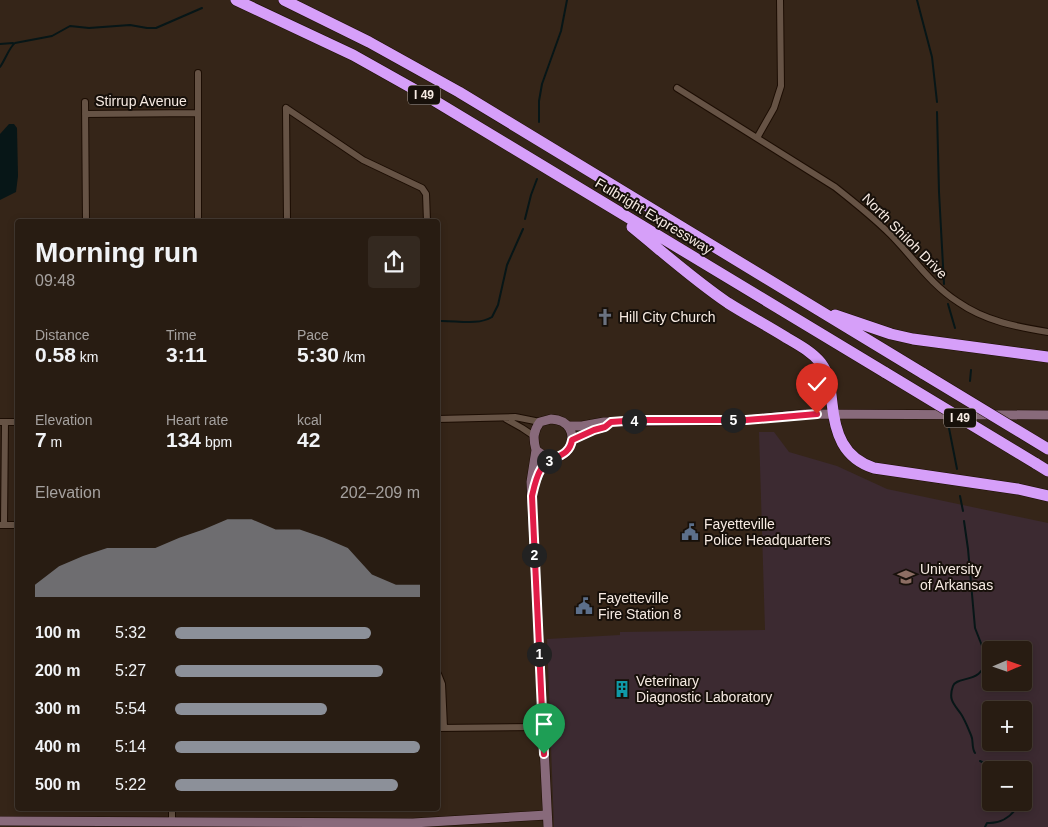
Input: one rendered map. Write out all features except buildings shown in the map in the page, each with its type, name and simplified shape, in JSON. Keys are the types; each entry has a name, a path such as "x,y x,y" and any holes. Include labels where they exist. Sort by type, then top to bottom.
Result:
{"highway":[{"name":"Fulbright Expressway","path":"236,0 306,31 389,74 1048,472"},
{"name":"Fulbright Expressway","path":"284,0 418,68 1048,449"},
{"path":"604,203 694,278 820,362 828,375 837,430 844,447 852,457 865,465 890,471 1048,496"},
{"path":"812,307 872,328 913,339 1048,357"}],"street":[{"path":"757,138 774,108 781,86 780,0"},
{"path":"198,73 198,219"},
{"name":"North Shiloh Drive","path":"677,88 835,187 851,199 892,236 927,277 958,303 997,321 1048,332"},
{"path":"85,102 86,219"},
{"path":"286,219 286,108 362,160 422,188 426,194 427,219"},
{"name":"Stirrup Avenue","path":"85,114 198,113"},
{"path":"440,419 515,417 540,422 557,419 568,426 582,426 604,422 638,420 754,419 805,414 1048,415"},
{"path":"505,418 534,436"},
{"path":"15,422 2,422 2,525 15,525"},
{"path":"540,422 534,436 536,450 531,482 548,827"},
{"path":"572,440 605,427 611,422"},
{"path":"532,496 541,468 553,458 569,450 572,440 568,426"},
{"path":"536,450 546,457 553,458"},
{"path":"440,679 442,684 441,728 543,727"},
{"path":"172,811 172,822"},
{"path":"0,821 438,823 547,815"}],"shaded area":[{"path":"9,124 14,124 17,128 18,176 16,192 0,200 0,134"},
{"name":"University of Arkansas","path":"759,432 774,432 789,452 837,466 887,489 1048,523 1048,827 554,827 547,639 620,635 620,632 765,630"},
{"path":"30,821 229,823 229,827 30,827"}],"waterway":[{"path":"539,122 539,101 542,84 561,31 567,0"},
{"path":"917,0 932,57 937,102"},
{"path":"0,67 15,43 52,36 70,26 89,28 130,25 156,28 202,8"},
{"path":"0,44 13,43"},
{"path":"937,112 944,284"},
{"path":"525,219 537,179"},
{"path":"440,321 473,322 492,317 498,305 507,265 523,229"},
{"path":"948,304 955,328"},
{"path":"970,381 971,370"},
{"path":"948,423 957,469"},
{"path":"960,496 963,511"},
{"path":"964,521 975,628 986,656 981,671 971,678 956,683 953,686 951,695 971,735 975,753"},
{"path":"985,827 987,823 999,822 1010,816 1014,811"}],"place":[{"name":"Hill City Church","path":"605,317"},
{"name":"Fayetteville Police Headquarters","path":"690,532"},
{"name":"University of Arkansas","path":"906,577"},
{"name":"Fayetteville Fire Station 8","path":"584,606"},
{"name":"Veterinary Diagnostic Laboratory","path":"622,689"}],"route":[{"path":"544,754 532,496 541,468 553,458 559,457 569,450 572,440 605,427 611,422 638,420 746,420 817,414"}]}
